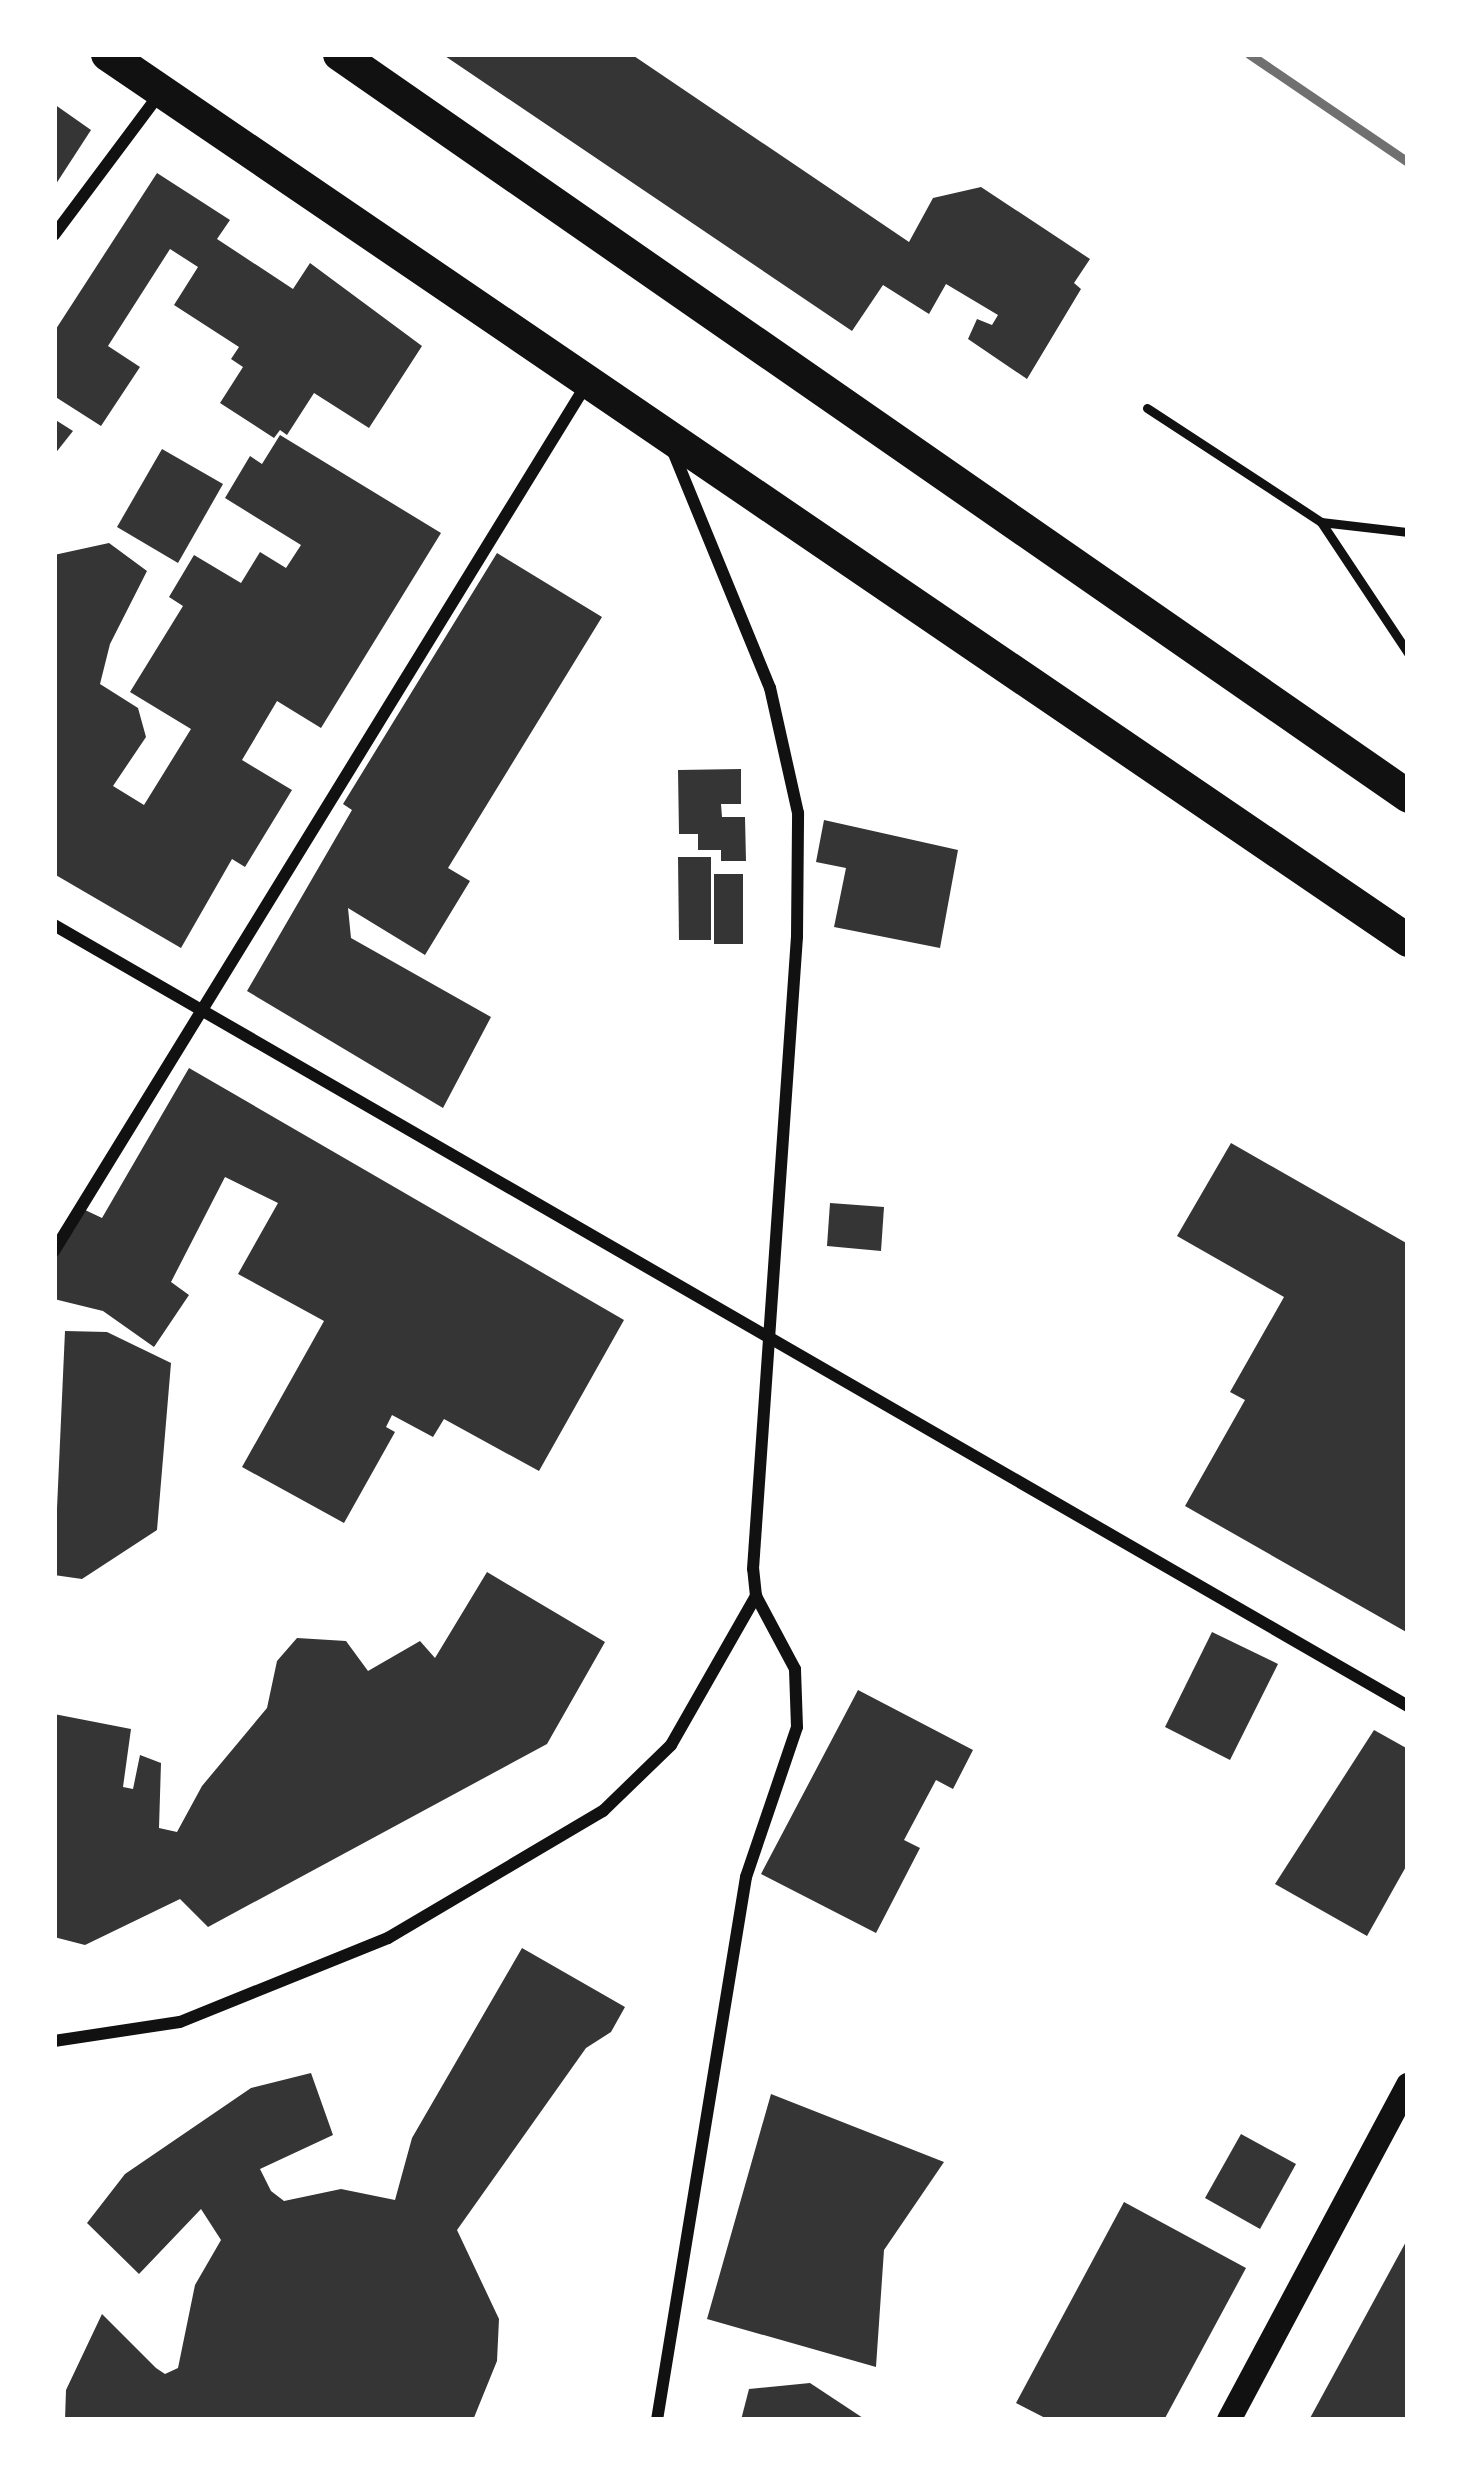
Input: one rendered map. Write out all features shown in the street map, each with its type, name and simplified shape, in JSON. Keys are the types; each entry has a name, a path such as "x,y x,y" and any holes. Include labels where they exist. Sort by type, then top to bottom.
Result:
{"highway":[{"path":"107,54 1408,940"},
{"path":"339,54 1408,796"}],"main road":[{"path":"1229,2420 1408,2085"}],"street":[{"path":"54,236 161,92"},
{"path":"54,1251 586,384"},
{"path":"657,2420 746,1877 797,1727 795,1669 756,1596 755,1492 772,1339 800,878 793,766 770,688 668,440"},
{"path":"54,925 1408,1706"},
{"path":"54,2041 180,2022 388,1938 603,1811 671,1745 756,1596"}],"lane":[{"path":"1147,408 1321,523 1408,653"},
{"path":"1321,523 1408,532"}],"building":[{"path":"442,54 631,54 909,242 933,198 981,187 1090,259 1074,283 1081,289 1027,379 968,339 977,319 992,325 998,315 946,284 929,314 883,285 852,331"},
{"path":"54,104 91,130 54,187"},
{"path":"157,173 230,220 217,239 293,289 310,263 422,346 369,428 314,393 287,435 280,430 274,438 220,403 243,367 231,359 239,347 174,305 198,267 170,249 108,346 140,367 101,426 54,396 54,332"},
{"path":"54,419 73,431 54,455"},
{"path":"280,435 441,533 321,728 277,701 242,760 292,790 245,867 232,859 181,948 54,874 54,555 109,543 147,571 110,644 100,684 138,708 146,737 113,786 144,805 191,729 130,692 183,606 169,597 194,555 241,583 260,552 286,568 301,545 225,498 250,456 262,464"},
{"path":"162,449 223,484 178,563 117,527"},
{"path":"497,553 602,617 448,868 470,881 425,955 348,908 351,938 491,1017 443,1108 247,991 352,810 343,804"},
{"path":"741,769 741,804 721,804 722,817 745,817 746,861 721,861 721,850 698,850 698,834 679,834 678,770"},
{"path":"824,820 958,850 940,948 834,927 846,868 816,862"},
{"path":"678,857 711,857 711,940 679,940"},
{"path":"714,874 743,874 743,944 714,944"},
{"path":"189,1068 624,1320 539,1471 444,1419 433,1437 392,1415 386,1427 395,1432 344,1523 242,1467 324,1321 238,1274 278,1203 225,1177 171,1282 189,1295 154,1347 103,1311 54,1299 56,1250 83,1209 102,1218"},
{"path":"1231,1143 1408,1244 1408,1633 1185,1506 1245,1400 1230,1392 1284,1297 1177,1236"},
{"path":"830,1203 884,1207 881,1251 827,1246"},
{"path":"65,1331 107,1332 171,1363 157,1530 82,1579 54,1575"},
{"path":"487,1572 605,1642 547,1744 208,1927 180,1899 85,1945 54,1937 54,1714 131,1729 123,1787 133,1789 140,1755 161,1763 159,1828 177,1832 202,1786 267,1708 277,1661 297,1638 346,1641 368,1671 420,1641 435,1658"},
{"path":"1212,1632 1278,1664 1230,1760 1165,1727"},
{"path":"858,1690 973,1750 953,1789 936,1780 904,1840 920,1848 876,1933 761,1874"},
{"path":"1374,1730 1408,1749 1408,1863 1367,1936 1275,1884"},
{"path":"522,1948 625,2007 611,2032 586,2048 457,2230 499,2319 497,2361 473,2420 65,2420 66,2390 102,2314 156,2368 165,2374 178,2368 195,2285 221,2240 201,2209 139,2274 87,2223 125,2174 251,2088 311,2073 333,2135 260,2169 271,2191 284,2201 341,2189 395,2200 412,2138"},
{"path":"771,2094 944,2162 884,2250 876,2367 707,2319"},
{"path":"1241,2134 1296,2164 1260,2229 1205,2198"},
{"path":"1124,2202 1246,2268 1164,2420 1049,2420 1016,2403"},
{"path":"1408,2238 1408,2420 1309,2420"},
{"path":"810,2383 866,2420 741,2420 749,2389"}],"railway":[{"path":"1249,54 1408,162"}]}
